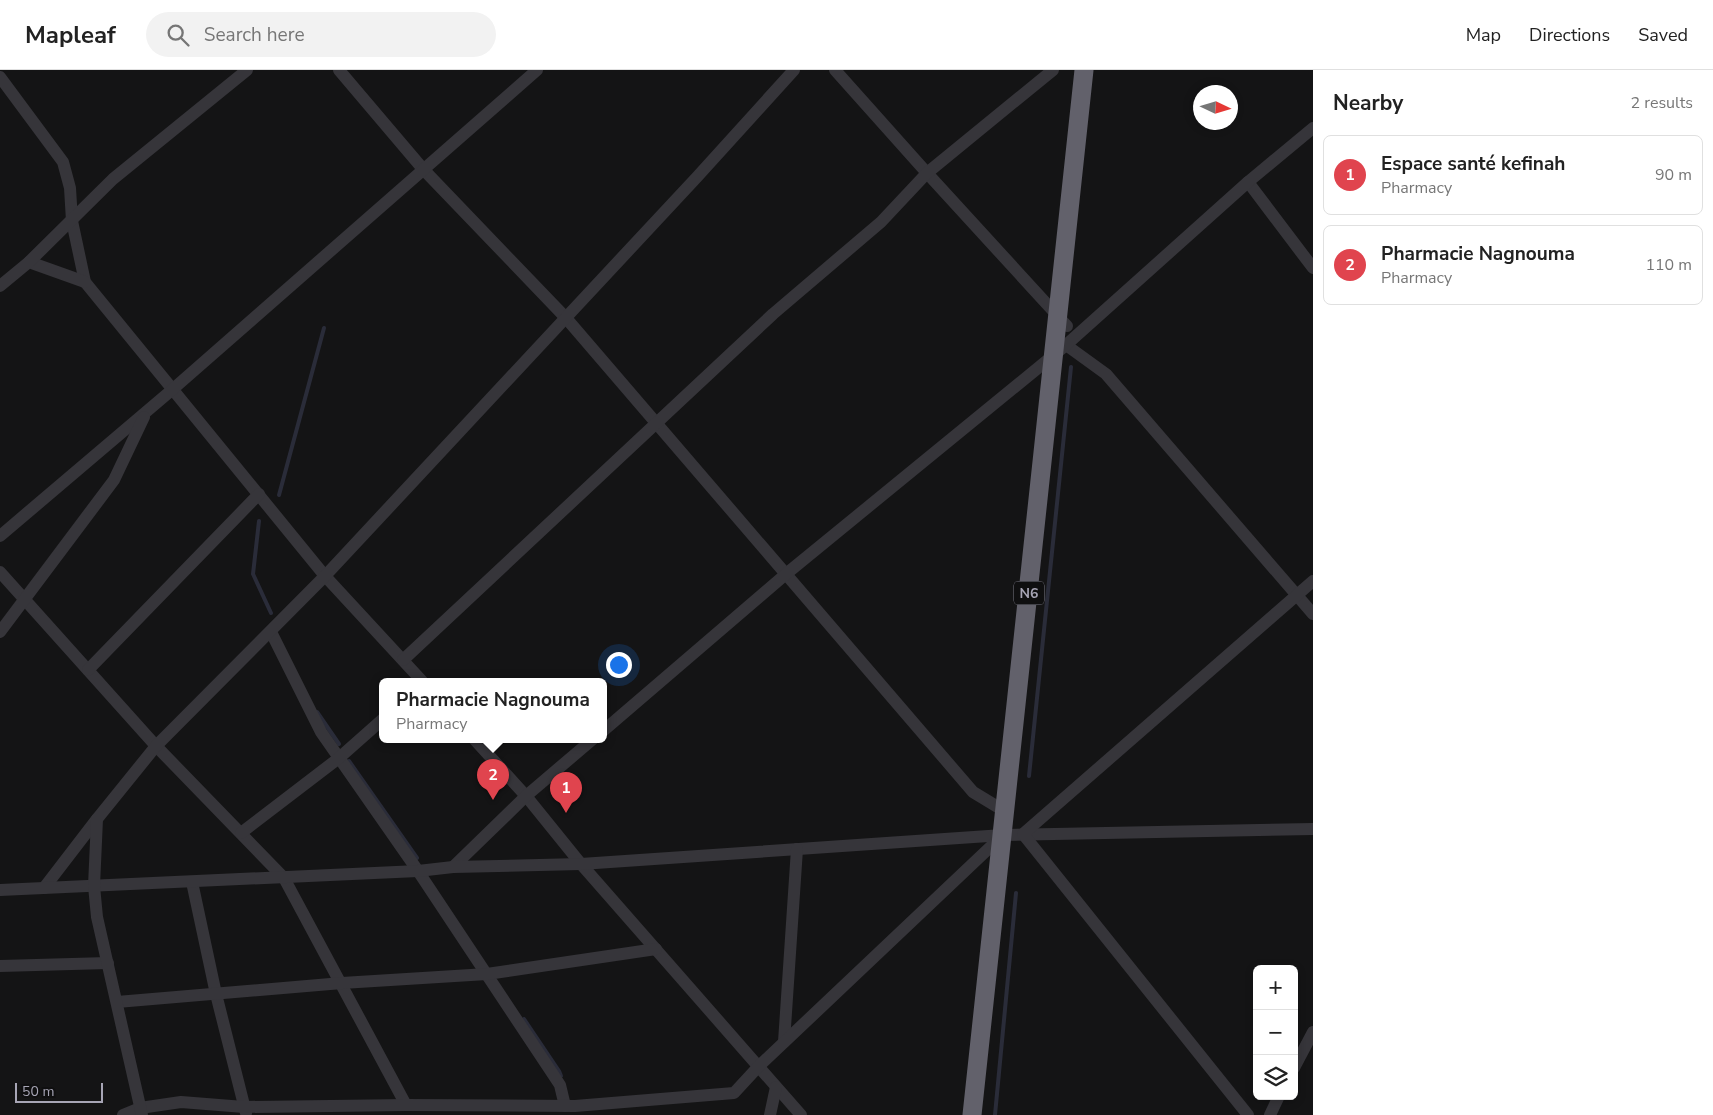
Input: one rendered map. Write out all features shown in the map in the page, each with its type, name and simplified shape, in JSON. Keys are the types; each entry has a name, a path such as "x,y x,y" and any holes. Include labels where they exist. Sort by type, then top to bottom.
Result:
{"highway":[{"name":"N6","path":"983,1115 1013,834 1063,320 1084,70"},
{"name":"N6","path":"1063,320 1094,70"},
{"name":"N6","path":"972,1115 1013,834 1006,812 1060,349"}],"street":[{"path":"0,286 29,262 113,179 247,70"},
{"path":"340,70 423,170 566,318 973,792 1006,812"},
{"path":"0,536 173,390 537,70"},
{"path":"44,888 97,818 156,746 325,576 794,70"},
{"path":"835,70 1063,320"},
{"path":"402,660 773,314 881,222 927,173 1053,70"},
{"path":"0,76 63,162 70,188 72,221 85,282 325,576 419,678"},
{"path":"607,728 786,574 1060,349 1248,182 1313,128"},
{"path":"1248,182 1313,268"},
{"path":"29,262 85,282"},
{"path":"1060,349 1106,374 1313,614"},
{"path":"0,632 114,480 147,411"},
{"path":"88,670 259,494"},
{"path":"0,572 156,746 284,878 342,983 415,1108"},
{"path":"123,1115 181,1102 245,1111 565,1106 734,1093 758,1066 1013,834 1313,581"},
{"path":"271,632 321,732 418,871 560,1085 565,1106"},
{"path":"240,833 339,758 379,722"},
{"path":"478,743 526,796 581,864 801,1115"},
{"path":"453,867 526,796 588,743"},
{"path":"97,818 94,886 98,917 141,1111"},
{"path":"0,890 284,878 418,871 453,867 581,864 1013,834 1313,829"},
{"path":"1013,834 1248,1115"},
{"path":"784,1042 797,849"},
{"path":"192,882 216,994 245,1111"},
{"path":"117,1002 342,983 487,974 656,949"},
{"path":"0,966 108,963"},
{"path":"1298,1060 1313,1032"},
{"path":"770,1115 776,1087"},
{"path":"1270,1115 1278,1100"}],"waterway":[{"path":"279,495 324,328"},
{"path":"1029,776 1071,367"},
{"path":"259,521 253,574 271,613"},
{"path":"317,712 339,744"},
{"path":"349,761 417,858"},
{"path":"995,1115 1016,893"},
{"path":"524,1019 561,1076"}],"place":[{"name":"Pharmacie Nagnouma","path":"493,800"},
{"name":"Espace santé kefinah","path":"566,813"}]}
